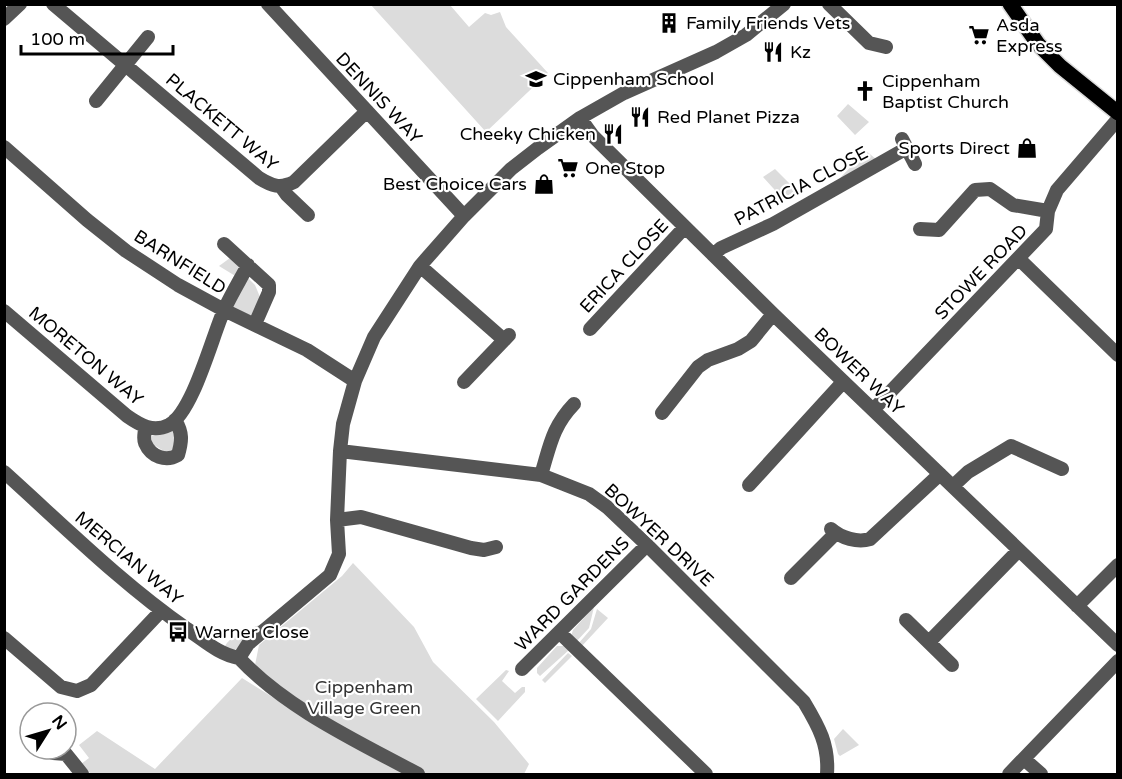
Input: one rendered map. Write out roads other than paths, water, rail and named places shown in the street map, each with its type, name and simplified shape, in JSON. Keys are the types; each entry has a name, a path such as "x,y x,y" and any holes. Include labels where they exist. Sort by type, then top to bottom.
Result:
{"main road":[{"path":"998,4 1023,24"},
{"path":"1010,4 1038,44 1060,66 1118,113"}],"street":[{"path":"6,16 20,4"},
{"name":"PLACKETT WAY","path":"53,4 259,178 271,185 282,188 304,175 367,111"},
{"name":"DENNIS WAY","path":"268,4 464,216"},
{"path":"829,4 869,43 886,47"},
{"path":"238,658 248,644 330,575 339,554 337,520 343,424 355,381 375,337 420,266 464,216 511,169 580,118 624,93 716,52 746,35 784,5"},
{"path":"96,101 148,38"},
{"name":"BOWER WAY","path":"580,118 593,136 773,314 1118,645"},
{"name":"STOWE ROAD","path":"873,410 1046,229 1048,211 1057,190 1118,118"},
{"name":"PATRICIA CLOSE","path":"713,255 721,248 773,224 904,143 915,164"},
{"name":"BARNFIELD","path":"4,147 126,251 178,285 307,350 355,381"},
{"path":"282,188 308,215"},
{"path":"920,229 939,230 975,190 990,189 1012,205 1048,211"},
{"name":"ERICA CLOSE","path":"590,329 685,227"},
{"path":"224,244 268,285 269,292 255,324"},
{"path":"1018,259 1118,355"},
{"path":"175,420 187,406 224,310 248,266"},
{"path":"420,266 506,337 464,382"},
{"name":"MORETON WAY","path":"4,311 127,416 145,428 168,426 175,420 181,430 182,441 178,455 166,460 152,453 144,441 145,428"},
{"path":"662,413 698,367 708,360 738,349 751,341 773,314"},
{"path":"749,485 843,382"},
{"path":"541,475 554,431 561,418 574,404"},
{"path":"953,486 968,472 1011,446 1062,469"},
{"name":"BOWYER DRIVE","path":"340,451 541,475 589,494 607,507 647,545 804,702 822,733 828,758 827,774"},
{"name":"MERCIAN WAY","path":"4,472 161,611 219,651 238,658 282,696 343,734 418,774"},
{"path":"791,578 833,531 861,542 870,539 940,474"},
{"path":"337,520 361,517 470,553 496,547"},
{"name":"WARD GARDENS","path":"522,669 647,545"},
{"path":"929,642 1019,550"},
{"path":"1077,606 1118,565"},
{"path":"4,638 60,687 77,691 91,685 161,611"},
{"path":"906,620 952,665"},
{"path":"560,633 706,774"},
{"path":"1009,774 1118,661"},
{"path":"1024,759 1041,774"},
{"path":"71,761 80,774"}],"place":[{"name":"Family Friends Vets","path":"669,23"},
{"name":"Asda Express","path":"979,35"},
{"name":"Kz","path":"773,52"},
{"name":"Cippenham School","path":"536,79"},
{"name":"Cippenham Baptist Church","path":"865,91"},
{"name":"Red Planet Pizza","path":"640,117"},
{"name":"Cheeky Chicken","path":"613,134"},
{"name":"Sports Direct","path":"1027,148"},
{"name":"One Stop","path":"568,168"},
{"name":"Best Choice Cars","path":"544,184"},
{"name":"Warner Close","path":"178,632"}],"park label":[{"name":"Cippenham Village Green","path":"364,697"}]}
